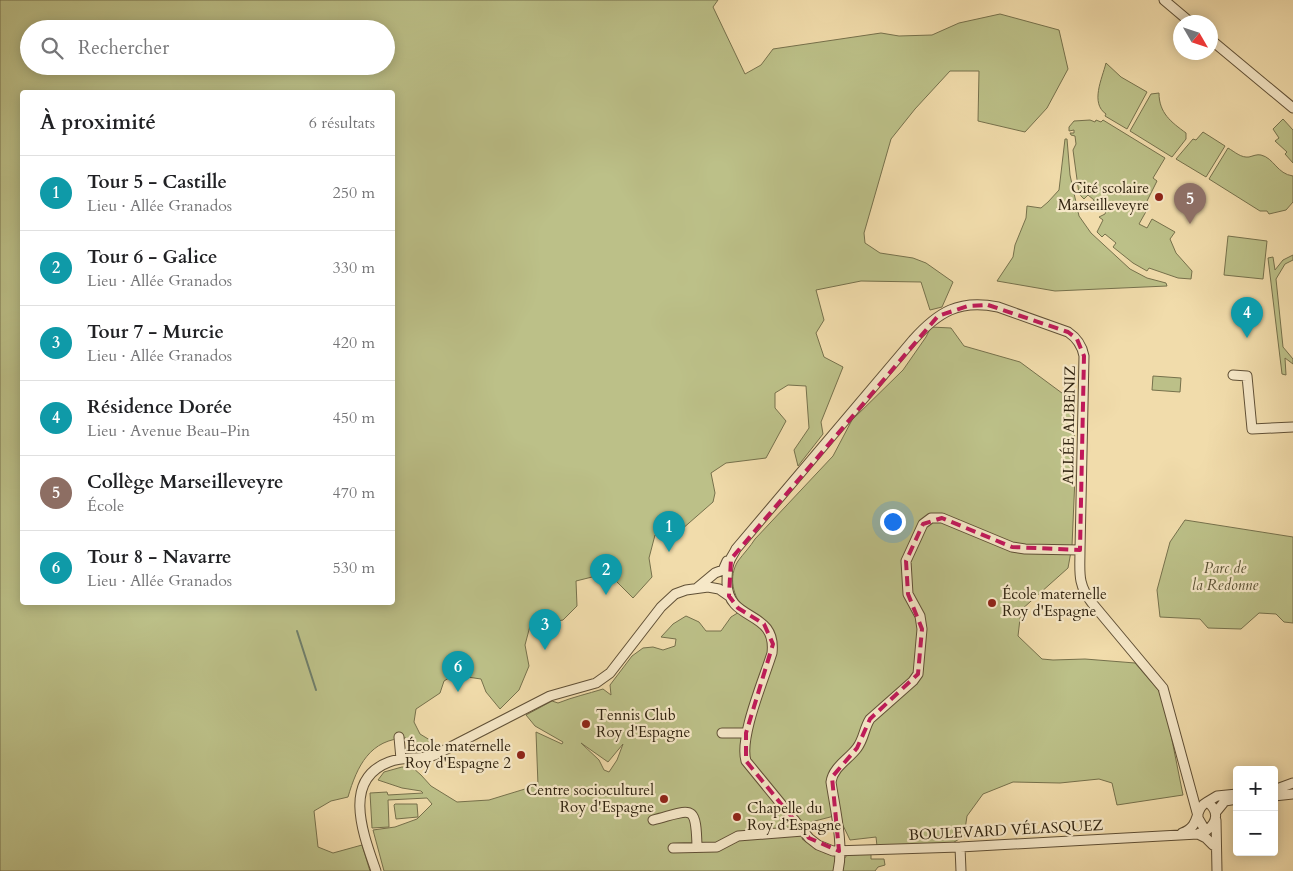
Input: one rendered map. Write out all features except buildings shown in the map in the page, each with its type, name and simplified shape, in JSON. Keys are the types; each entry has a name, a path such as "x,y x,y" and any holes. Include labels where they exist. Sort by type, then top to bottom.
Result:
{"street":[{"path":"1164,0 1182,15"},
{"path":"1218,46 1293,108"},
{"name":"ALLÉE ALBENIZ","path":"725,574 728,558 927,325 938,316 947,311 968,306 988,305 1068,332 1077,339 1083,350 1080,550 1082,590 1163,688 1198,817 1203,831 1213,845 1217,856"},
{"path":"1233,375 1247,376 1252,429 1293,427"},
{"path":"838,871 838,825 831,782 832,777 861,742 865,726 870,719 914,682 918,674 922,629 920,616 908,594 906,561 924,524 931,518 942,518 1012,547 1080,550"},
{"path":"697,588 715,573 725,574 729,596"},
{"path":"376,871 364,837 359,806 360,793 366,780 376,770 388,762 435,755 550,696 602,680 618,664 666,602 680,592 697,588 715,587 729,596 738,608 764,624 772,640 772,653 746,733 744,752 749,766 803,831 818,845 839,851"},
{"path":"722,733 746,733"},
{"path":"399,737 401,759"},
{"path":"1278,789 1293,783"},
{"path":"1191,788 1212,806 1216,816 1218,871"},
{"path":"1206,802 1217,796 1233,794"},
{"path":"1278,796 1293,794"},
{"path":"1203,831 1212,826 1225,801 1233,800"},
{"name":"BOULEVARD VÉLASQUEZ","path":"1175,835 1188,831 1198,817 1200,808 1206,802"},
{"path":"653,820 686,812 693,815 696,820 697,847"},
{"path":"673,848 717,847 738,836 803,831"},
{"name":"BOULEVARD VÉLASQUEZ","path":"839,851 960,847 1175,835 1203,831"},
{"path":"960,847 960,871"}],"highlighted area":[{"path":"988,305 1068,332 1077,339 1084,356 1080,550 1012,547 942,518 923,524 906,561 908,594 922,629 918,674 870,719 857,748 832,777 839,851 809,838 746,761 746,733 773,644 764,624 738,608 729,596 731,559 938,316 968,306"}],"green space":[{"path":"0,0 718,0 713,7 745,74 761,65 773,49 881,33 899,36 932,35 959,23 1000,14 1059,30 1068,69 1047,108 1025,132 978,121 979,71 950,71 915,109 891,139 864,233 865,243 880,253 913,258 926,263 953,282 942,307 930,310 921,282 861,281 816,290 824,320 816,333 824,357 843,367 821,422 823,434 798,466 794,450 809,428 806,386 788,385 775,393 775,408 786,421 766,458 726,463 711,473 715,493 713,502 681,530 655,535 649,558 652,577 633,598 608,573 576,581 577,606 563,620 530,626 525,645 529,666 519,690 500,709 486,692 481,679 454,675 444,681 440,693 416,709 414,722 420,734 438,745 427,754 415,754 406,738 383,743 367,756 361,765 348,797 331,801 314,811 318,847 333,853 362,845 370,871 0,871"},
{"path":"1106,63 1121,77 1147,92 1127,129 1105,116 1106,114 1099,104 1098,90"},
{"path":"1159,93 1164,112 1171,121 1186,133 1186,139 1172,157 1130,131 1151,94"},
{"path":"1283,119 1293,130 1293,163 1285,154 1287,152 1275,141 1279,138 1273,129"},
{"path":"1090,120 1101,122 1103,120 1165,158 1153,178 1157,181 1145,205 1148,208 1139,224 1147,228 1152,219 1175,232 1170,239 1176,253 1192,271 1191,279 1178,278 1149,268 1147,271 1133,263 1113,247 1116,243 1105,234 1102,237 1097,232 1103,220 1099,217 1105,214 1106,211 1092,204 1094,200 1088,195 1084,199 1079,194 1073,150 1076,144 1075,136 1070,133 1074,133 1074,130 1069,131 1069,127 1074,121"},
{"path":"1203,132 1225,146 1206,177 1176,159 1193,139 1196,140"},
{"path":"1065,139 1067,139 1070,175 1079,216 1091,233 1130,269 1147,278 1166,283 1167,286 1055,291 997,281 1013,257 1015,245 1026,218 1027,206 1041,208 1059,190"},
{"path":"1228,148 1243,157 1261,155 1269,159 1283,172 1293,176 1293,202 1286,210 1269,214 1267,211 1260,211 1209,179"},
{"path":"1228,236 1267,241 1263,279 1224,275"},
{"path":"1293,255 1293,260 1285,264 1276,279 1283,347 1293,359 1293,364 1285,358 1286,375 1282,374 1268,258 1273,257 1275,270 1283,260"},
{"path":"931,327 951,328 964,346 1020,362 1070,399 1074,414 1075,477 1072,546 1068,568 1021,610 1018,636 1042,659 1085,659 1135,663 1159,691 1168,720 1183,795 1117,805 1112,783 1099,779 1060,783 1013,782 983,794 967,816 964,836 951,844 877,846 876,837 850,840 838,815 811,822 802,839 825,853 837,856 834,871 384,871 373,830 395,827 417,819 432,804 427,798 388,800 389,827 372,828 370,793 387,792 388,795 423,793 378,780 384,772 402,767 413,768 431,786 457,802 489,800 538,785 536,732 562,744 563,742 535,726 526,715 552,701 558,703 603,689 611,695 610,685 632,656 643,648 653,647 663,650 675,646 676,639 661,637 673,624 686,616 699,622 706,631 721,631 731,617 744,609 737,598 733,586 733,573 738,561 755,539 833,456 852,420 903,370","holes":["581,743 608,762 623,744 617,760 609,772 604,770 599,760"]},
{"path":"1153,376 1181,378 1180,392 1152,390"},
{"name":"Parc de la Redonne","path":"1185,520 1293,537 1293,623 1284,622 1276,614 1259,613 1241,629 1208,628 1200,619 1160,617 1157,590 1170,542"},
{"path":"395,804 417,804 418,817 396,819"},
{"path":"871,854 871,859 884,859 885,865 878,867 875,871 839,871 847,855"}],"waterway":[{"path":"297,631 316,690"}],"place":[{"name":"Cité scolaire Marseilleveyre","path":"1159,197"},
{"name":"Collège Marseilleveyre","path":"1190,224"},
{"name":"Résidence Dorée","path":"1247,338"},
{"name":"Tour 5 - Castille","path":"669,552"},
{"name":"Tour 6 - Galice","path":"606,595"},
{"name":"École maternelle Roy d'Espagne","path":"992,603"},
{"name":"Tour 7 - Murcie","path":"545,650"},
{"name":"Tour 8 - Navarre","path":"458,692"},
{"name":"Tennis Club Roy d'Espagne","path":"586,724"},
{"name":"École maternelle Roy d'Espagne 2","path":"521,755"},
{"name":"Centre socioculturel Roy d'Espagne","path":"664,799"},
{"name":"Chapelle du Roy d’Espagne","path":"737,817"}]}
